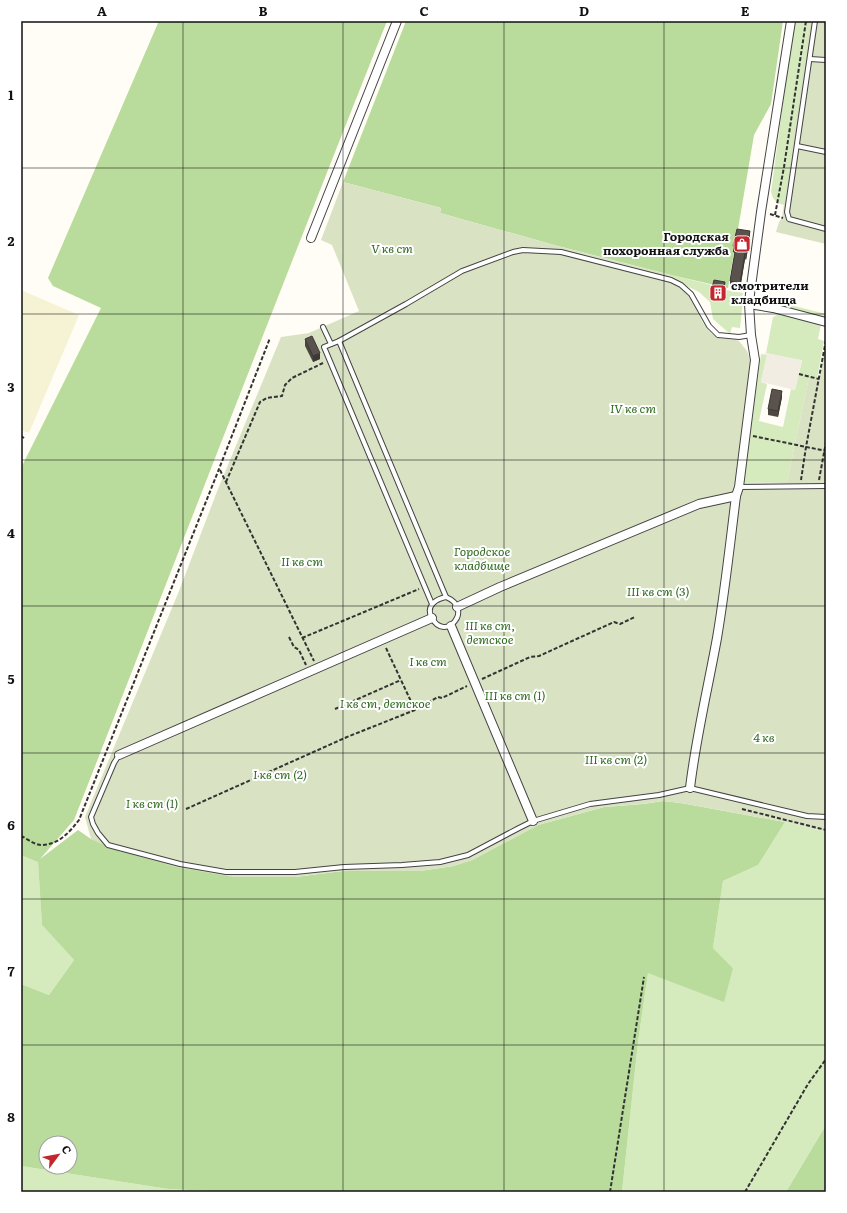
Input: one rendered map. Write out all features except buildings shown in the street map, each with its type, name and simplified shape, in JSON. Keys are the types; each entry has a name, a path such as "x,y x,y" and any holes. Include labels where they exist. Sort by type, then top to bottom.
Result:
{"street":[{"path":"311,238 397,21"},
{"path":"690,788 722,600 755,360 751,335 749,304 761,212 791,21"},
{"path":"749,304 773,308 826,322"},
{"path":"457,606 699,504 736,496"},
{"path":"119,755 432,618"},
{"path":"450,626 534,821"}],"lane":[{"path":"815,21 787,212 789,219 826,229"},
{"path":"810,59 826,60"},
{"path":"797,146 826,152"},
{"path":"432,604 324,347 339,341 462,271 522,250 561,252 671,280 681,285 691,294 709,326 718,335 739,337 751,335"},
{"path":"323,327 331,344"},
{"path":"339,341 446,597"},
{"path":"738,487 801,485 826,486"},
{"path":"446,597 452,600 457,606 457,619 450,626 445,627 437,624 432,618 430,610 432,604 438,599 446,597"},
{"path":"119,755 114,763 91,817 98,833 108,845 180,864 226,872 295,872 344,867 402,866 440,862 468,855 534,821 590,804 659,795 690,788 807,816 826,817"}],"path":[{"path":"775,215 784,167 806,21"},
{"path":"761,212 789,219"},
{"path":"21,836 40,845 58,842 71,831 79,820 220,469 270,338"},
{"path":"801,485 806,447 826,340"},
{"path":"226,482 260,402 267,398 282,396 285,385 292,378 330,360"},
{"path":"799,374 819,379"},
{"path":"745,434 825,451"},
{"path":"818,485 826,442"},
{"path":"220,469 302,638 313,670"},
{"path":"302,638 425,587"},
{"path":"186,809 347,737 415,710 438,697 442,698 530,657 539,656 614,622 620,624 635,617"},
{"path":"289,637 294,647 299,650 313,670"},
{"path":"382,640 415,710"},
{"path":"335,709 400,680"},
{"path":"610,1192 644,977"},
{"path":"745,1192 808,1084 826,1059"}],"shaded area":[{"path":"21,290 79,315 29,433 21,430"},
{"path":"766,353 802,360 795,390 761,382 767,355 761,354"}],"green space":[{"path":"155,21 387,21 74,820 40,859 78,830 91,839 295,877 343,871 420,871 453,866 472,860 538,825 604,807 663,801 785,822 758,865 723,881 713,948 733,968 724,1002 648,973 638,1042 622,1192 232,1192 168,1189 78,1175 78,1135 38,1135 38,1169 21,1166 21,984 49,995 74,960 42,925 38,862 21,855 21,468 101,308 53,286 48,278 158,23"},
{"path":"406,21 783,21 771,104 754,135 728,288 554,245 440,213 441,208 343,182"},
{"path":"794,21 815,21 782,218 784,205 775,201 771,192"},
{"path":"810,21 826,21 826,244 776,232 782,218"},
{"name":"Городское кладбище","path":"343,182 441,208 440,213 554,245 671,275 670,281 688,294 703,323 712,333 719,338 739,341 747,351 750,359 759,361 743,483 787,482 809,377 819,379 826,340 826,832 785,822 663,801 604,807 538,825 472,860 453,866 420,871 343,871 295,877 233,877 176,867 108,847 91,839 85,817 179,591 218,489 281,337 309,333 359,311 332,245 321,240"},
{"path":"671,275 712,285 711,298 724,301 726,290 743,293 741,301 743,301 740,328 732,327 730,334 713,319 710,302 699,292 671,278"},
{"path":"755,296 826,314 826,318 758,301 755,299"},
{"path":"779,314 821,324 818,339 824,341 817,379 809,377 787,482 743,483 761,354 767,355 761,382 767,384 759,421 783,427 791,389 795,390 802,361 766,353 773,317"},
{"path":"785,822 826,832 826,1125 786,1192 622,1192 638,1042 648,973 733,968 713,948 723,881 758,865"},
{"path":"21,855 38,861 42,925 74,960 49,995 21,984"},
{"path":"826,1125 826,1192 786,1192"},
{"path":"21,1166 38,1169 38,1175 78,1175 168,1189 232,1192 21,1192"}],"place":[{"name":"Городская похоронная служба","path":"742,244"},
{"name":"смотрители кладбища","path":"718,293"}],"park label":[{"name":"V кв ст","path":"392,249"},
{"name":"IV кв ст","path":"633,409"},
{"name":"II кв ст","path":"302,562"},
{"name":"III кв ст (3)","path":"658,592"},
{"name":"III кв ст, детское","path":"490,633"},
{"name":"I кв ст","path":"428,662"},
{"name":"III кв ст (1)","path":"515,696"},
{"name":"I кв ст, детское","path":"385,704"},
{"name":"4 кв","path":"764,738"},
{"name":"III кв ст (2)","path":"616,760"},
{"name":"I кв ст (2)","path":"280,775"},
{"name":"I кв ст (1)","path":"152,804"}]}
